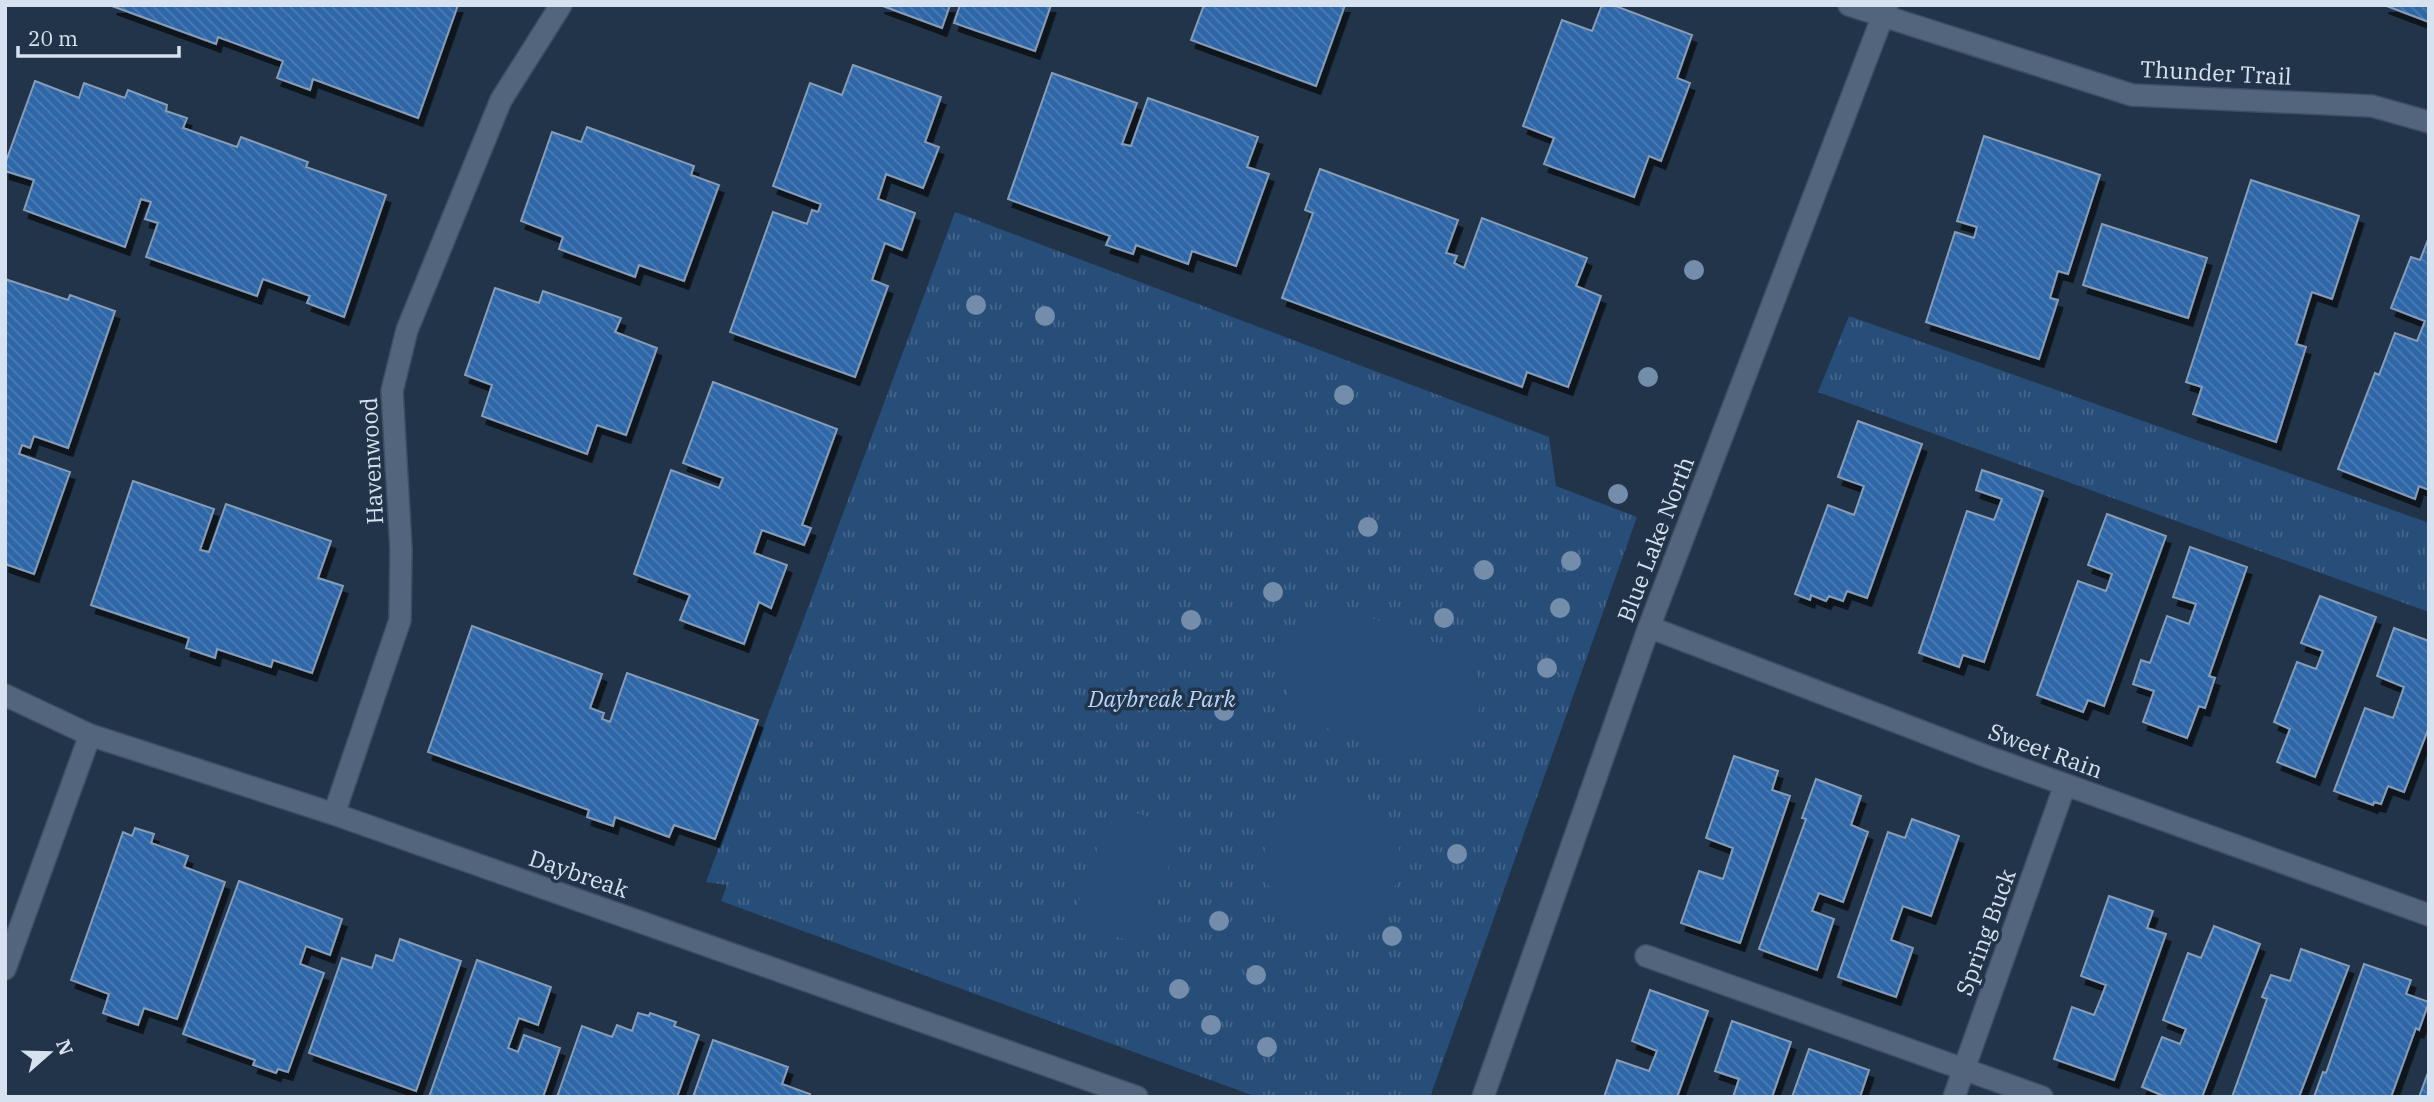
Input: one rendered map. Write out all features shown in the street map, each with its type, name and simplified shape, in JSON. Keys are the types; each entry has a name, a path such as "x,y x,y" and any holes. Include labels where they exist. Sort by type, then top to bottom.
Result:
{"street":[{"name":"Havenwood","path":"334,814 400,620 401,549 391,391 407,330 501,100 561,5"},
{"path":"1849,5 1886,11"},
{"name":"Thunder Trail","path":"1886,11 2132,95 2372,106 2429,122"},
{"name":"Blue Lake North","path":"1483,1097 1649,627 1886,11"},
{"name":"Sweet Rain","path":"1649,627 2065,785 2429,915"},
{"name":"Daybreak","path":"5,695 90,735 334,814 1137,1097"},
{"path":"5,969 90,735"},
{"name":"Spring Buck","path":"1954,1097 2065,785"},
{"path":"1646,956 2042,1097"}],"green space":[{"name":"Daybreak Park","path":"955,212 1549,437 1556,486 1637,517 1430,1097 1257,1097 721,901 727,885 706,882"},
{"path":"1849,316 2429,523 2429,612 1818,392"},
{"path":"1340,606 1467,655 1476,673 1480,690 1475,723 1466,737 1453,748 1437,755 1417,758 1347,736 1304,713 1289,697 1282,676 1287,641 1305,621"},
{"path":"1332,792 1358,797 1380,812 1395,834 1400,860 1395,886 1380,908 1358,923 1332,928 1306,923 1284,908 1269,886 1264,860 1269,834 1284,812 1306,797"},
{"path":"1113,805 1182,829 1141,945 1072,921"}],"building":[{"path":"458,5 418,118 313,79 310,90 277,78 283,61 218,37 216,44 112,6"},
{"path":"880,5 950,5 942,28"},
{"path":"960,5 1051,5 1035,51 954,23"},
{"path":"1204,5 1345,5 1316,86 1191,40"},
{"path":"1602,5 1613,5 1692,35 1677,78 1690,83 1661,161 1649,156 1634,197 1544,164 1554,138 1523,126 1562,20 1592,31"},
{"path":"2384,5 2429,5 2429,22"},
{"path":"853,65 941,97 925,142 939,147 923,188 886,174 878,199 915,213 902,250 885,243 872,280 888,286 855,377 730,332 773,212 807,224 812,210 818,212 821,204 773,186 810,83 842,95"},
{"path":"1052,73 1137,103 1122,144 1131,146 1148,98 1258,137 1247,167 1269,174 1236,266 1192,251 1188,264 1136,245 1133,254 1106,245 1110,236 1008,199"},
{"path":"35,81 79,98 84,83 125,98 128,90 167,105 166,111 187,118 183,128 237,147 241,137 308,162 306,167 386,195 344,317 307,303 310,296 263,279 257,296 146,257 158,223 145,219 151,202 141,199 125,247 24,210 34,180 5,171 5,164"},
{"path":"587,127 694,166 691,175 719,185 684,281 639,265 635,277 559,249 563,237 521,221 552,132 581,142"},
{"path":"1984,136 2100,175 2068,274 2058,271 2050,298 2058,300 2039,359 1926,322 1955,232 1974,238 1977,227 1957,221"},
{"path":"1320,169 1458,220 1446,253 1457,256 1454,263 1464,268 1482,218 1587,258 1576,286 1601,296 1568,387 1527,372 1522,387 1282,298 1313,213 1305,210"},
{"path":"2251,180 2359,216 2332,299 2312,292 2296,344 2306,347 2276,442 2193,414 2202,387 2186,382"},
{"path":"2102,224 2207,258 2188,318 2083,285"},
{"path":"2429,237 2429,490 2419,486 2415,499 2338,469 2375,373 2379,375 2395,333 2417,341 2425,321 2391,308 2411,257 2420,260"},
{"path":"5,279 68,300 70,295 115,311 68,448 34,436 30,448 22,445 19,454 70,472 34,574 5,564"},
{"path":"495,288 539,303 543,291 621,318 615,332 657,348 626,435 597,425 587,454 482,416 492,385 465,375"},
{"path":"713,382 837,429 802,525 811,528 804,545 762,530 754,553 787,565 771,608 759,602 744,644 680,620 690,595 634,574 671,470 719,488 723,478 683,463"},
{"path":"1858,421 1922,444 1867,598 1847,591 1843,601 1829,596 1826,601 1811,595 1810,600 1795,594 1828,505 1854,515 1864,486 1838,477"},
{"path":"1982,470 2043,491 1984,662 1963,655 1959,667 1919,653 1967,511 1994,520 2002,499 1976,490"},
{"path":"133,481 214,509 200,550 209,552 226,504 331,541 318,578 343,586 312,673 273,660 271,667 217,649 215,658 186,648 189,638 91,605"},
{"path":"2107,514 2166,536 2104,706 2088,700 2083,712 2037,695 2078,581 2106,591 2112,574 2088,565"},
{"path":"2190,547 2247,567 2209,676 2215,678 2205,708 2199,706 2187,738 2143,722 2154,691 2133,684 2141,660 2150,663 2167,616 2189,624 2196,604 2173,597"},
{"path":"2320,596 2376,617 2315,777 2277,762 2290,729 2274,722 2297,662 2316,669 2323,651 2301,643"},
{"path":"472,626 602,674 590,708 604,713 602,719 610,722 627,673 758,720 715,839 674,825 669,837 615,817 613,826 587,817 589,810 428,752"},
{"path":"2394,628 2429,641 2429,727 2404,792 2388,786 2381,804 2374,802 2373,805 2334,791 2365,708 2393,718 2404,687 2377,676"},
{"path":"1734,756 1778,771 1772,790 1790,796 1740,943 1681,923 1699,871 1723,879 1733,848 1706,838"},
{"path":"1816,779 1861,796 1851,825 1868,832 1843,902 1819,893 1812,911 1834,919 1817,970 1759,949 1806,819 1802,818"},
{"path":"1912,819 1959,836 1931,916 1903,906 1891,940 1913,948 1896,997 1838,977 1888,832 1905,838"},
{"path":"135,828 154,834 151,843 188,856 184,867 225,882 177,1019 144,1008 138,1025 103,1013 109,994 71,980 123,832 132,836"},
{"path":"239,881 342,919 330,955 306,946 300,964 324,973 288,1072 278,1069 276,1073 253,1065 255,1060 183,1034"},
{"path":"2109,896 2153,911 2147,928 2166,934 2114,1080 2054,1059 2072,1007 2094,1015 2106,985 2081,976"},
{"path":"2214,926 2260,944 2202,1097 2166,1097 2142,1087 2162,1037 2180,1044 2186,1029 2163,1020 2188,953 2201,958"},
{"path":"400,939 461,961 416,1091 309,1053 342,958 372,968 376,955 393,961"},
{"path":"2301,949 2349,966 2299,1097 2232,1097 2267,999 2262,997 2271,975 2290,981"},
{"path":"477,960 551,987 538,1025 519,1018 508,1048 518,1052 524,1035 560,1048 543,1097 429,1097"},
{"path":"2364,964 2411,980 2406,994 2429,1002 2419,1030 2416,1028 2391,1097 2314,1097 2323,1072 2326,1073"},
{"path":"1650,990 1708,1011 1677,1097 1604,1097 1617,1060 1649,1071 1657,1051 1632,1041"},
{"path":"638,1013 649,1016 650,1013 676,1022 674,1026 699,1035 677,1097 557,1097 582,1026 612,1037 617,1025 632,1031"},
{"path":"1732,1021 1791,1042 1772,1097 1733,1097 1739,1079 1715,1071"},
{"path":"713,1040 788,1067 782,1084 810,1094 809,1097 693,1097"},
{"path":"1809,1049 1869,1070 1860,1097 1792,1097"},
{"path":"2429,1070 2429,1097 2419,1097"}]}
